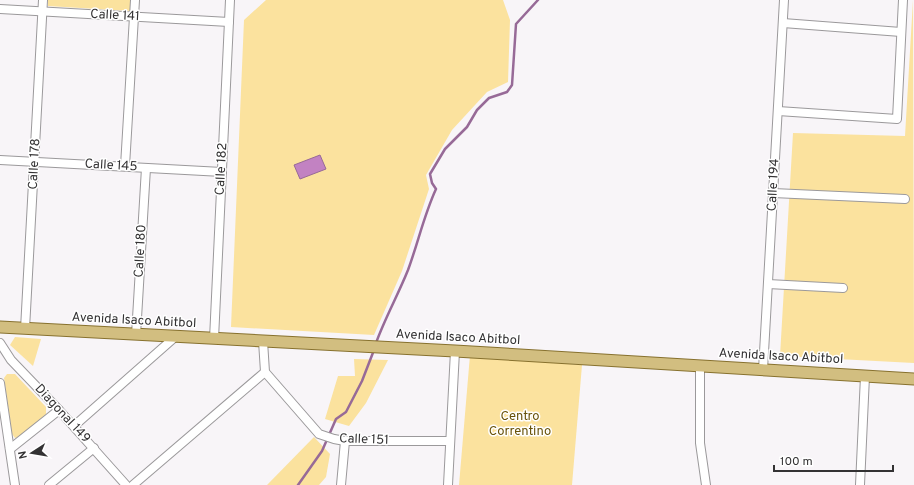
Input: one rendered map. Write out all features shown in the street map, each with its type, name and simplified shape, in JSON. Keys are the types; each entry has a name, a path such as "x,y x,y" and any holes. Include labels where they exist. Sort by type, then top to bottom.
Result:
{"main road":[{"name":"Avenida Isaco Abitbol","path":"0,328 455,351 914,379"}],"street":[{"name":"Calle 178","path":"25,329 43,0"},
{"path":"126,166 135,0"},
{"name":"Calle 182","path":"214,339 230,0"},
{"name":"Calle 194","path":"763,370 784,0"},
{"path":"778,111 897,119 903,0"},
{"name":"Calle 141","path":"0,9 229,22"},
{"path":"783,23 901,32"},
{"name":"Calle 145","path":"0,160 222,172"},
{"name":"Calle 180","path":"136,335 146,168"},
{"path":"773,193 905,199"},
{"path":"768,284 844,288"},
{"path":"74,426 176,337"},
{"path":"133,485 265,372 263,341"},
{"name":"Diagonal 149","path":"0,343 11,360 74,426 126,485"},
{"path":"448,485 455,351"},
{"path":"700,367 700,443 706,485"},
{"name":"Calle 151","path":"265,372 319,434 345,441 450,441"},
{"path":"860,485 865,376"},
{"path":"0,383 2,410 10,449 15,485"},
{"path":"10,449 59,410"},
{"path":"341,485 345,441"},
{"path":"49,485 94,448"}],"green space":[{"path":"48,0 131,0 130,11 48,6"},
{"path":"266,0 503,0 510,20 508,82 487,92 452,130 426,175 429,189 402,271 374,335 231,327 244,20"},
{"path":"913,0 914,363 780,356 793,133 905,136"},
{"path":"15,337 41,339 33,366 10,345"},
{"name":"Centro Correntino","path":"470,355 582,365 572,485 459,485"},
{"path":"354,359 388,360 366,403 349,426 325,419 338,376 355,376"},
{"path":"7,374 15,374 46,407 46,414 19,437 15,438 12,434 4,378"},
{"path":"314,437 330,454 326,477 319,485 267,485"}],"shaded area":[{"path":"320,155 326,169 300,179 294,165"}],"waterway":[{"path":"376,343 408,270 436,189 432,183 430,174 445,149 467,127 477,110 489,98 507,92 512,85 516,24 538,0"},
{"path":"298,485 322,451 336,419 346,412 362,381 374,350"}]}
